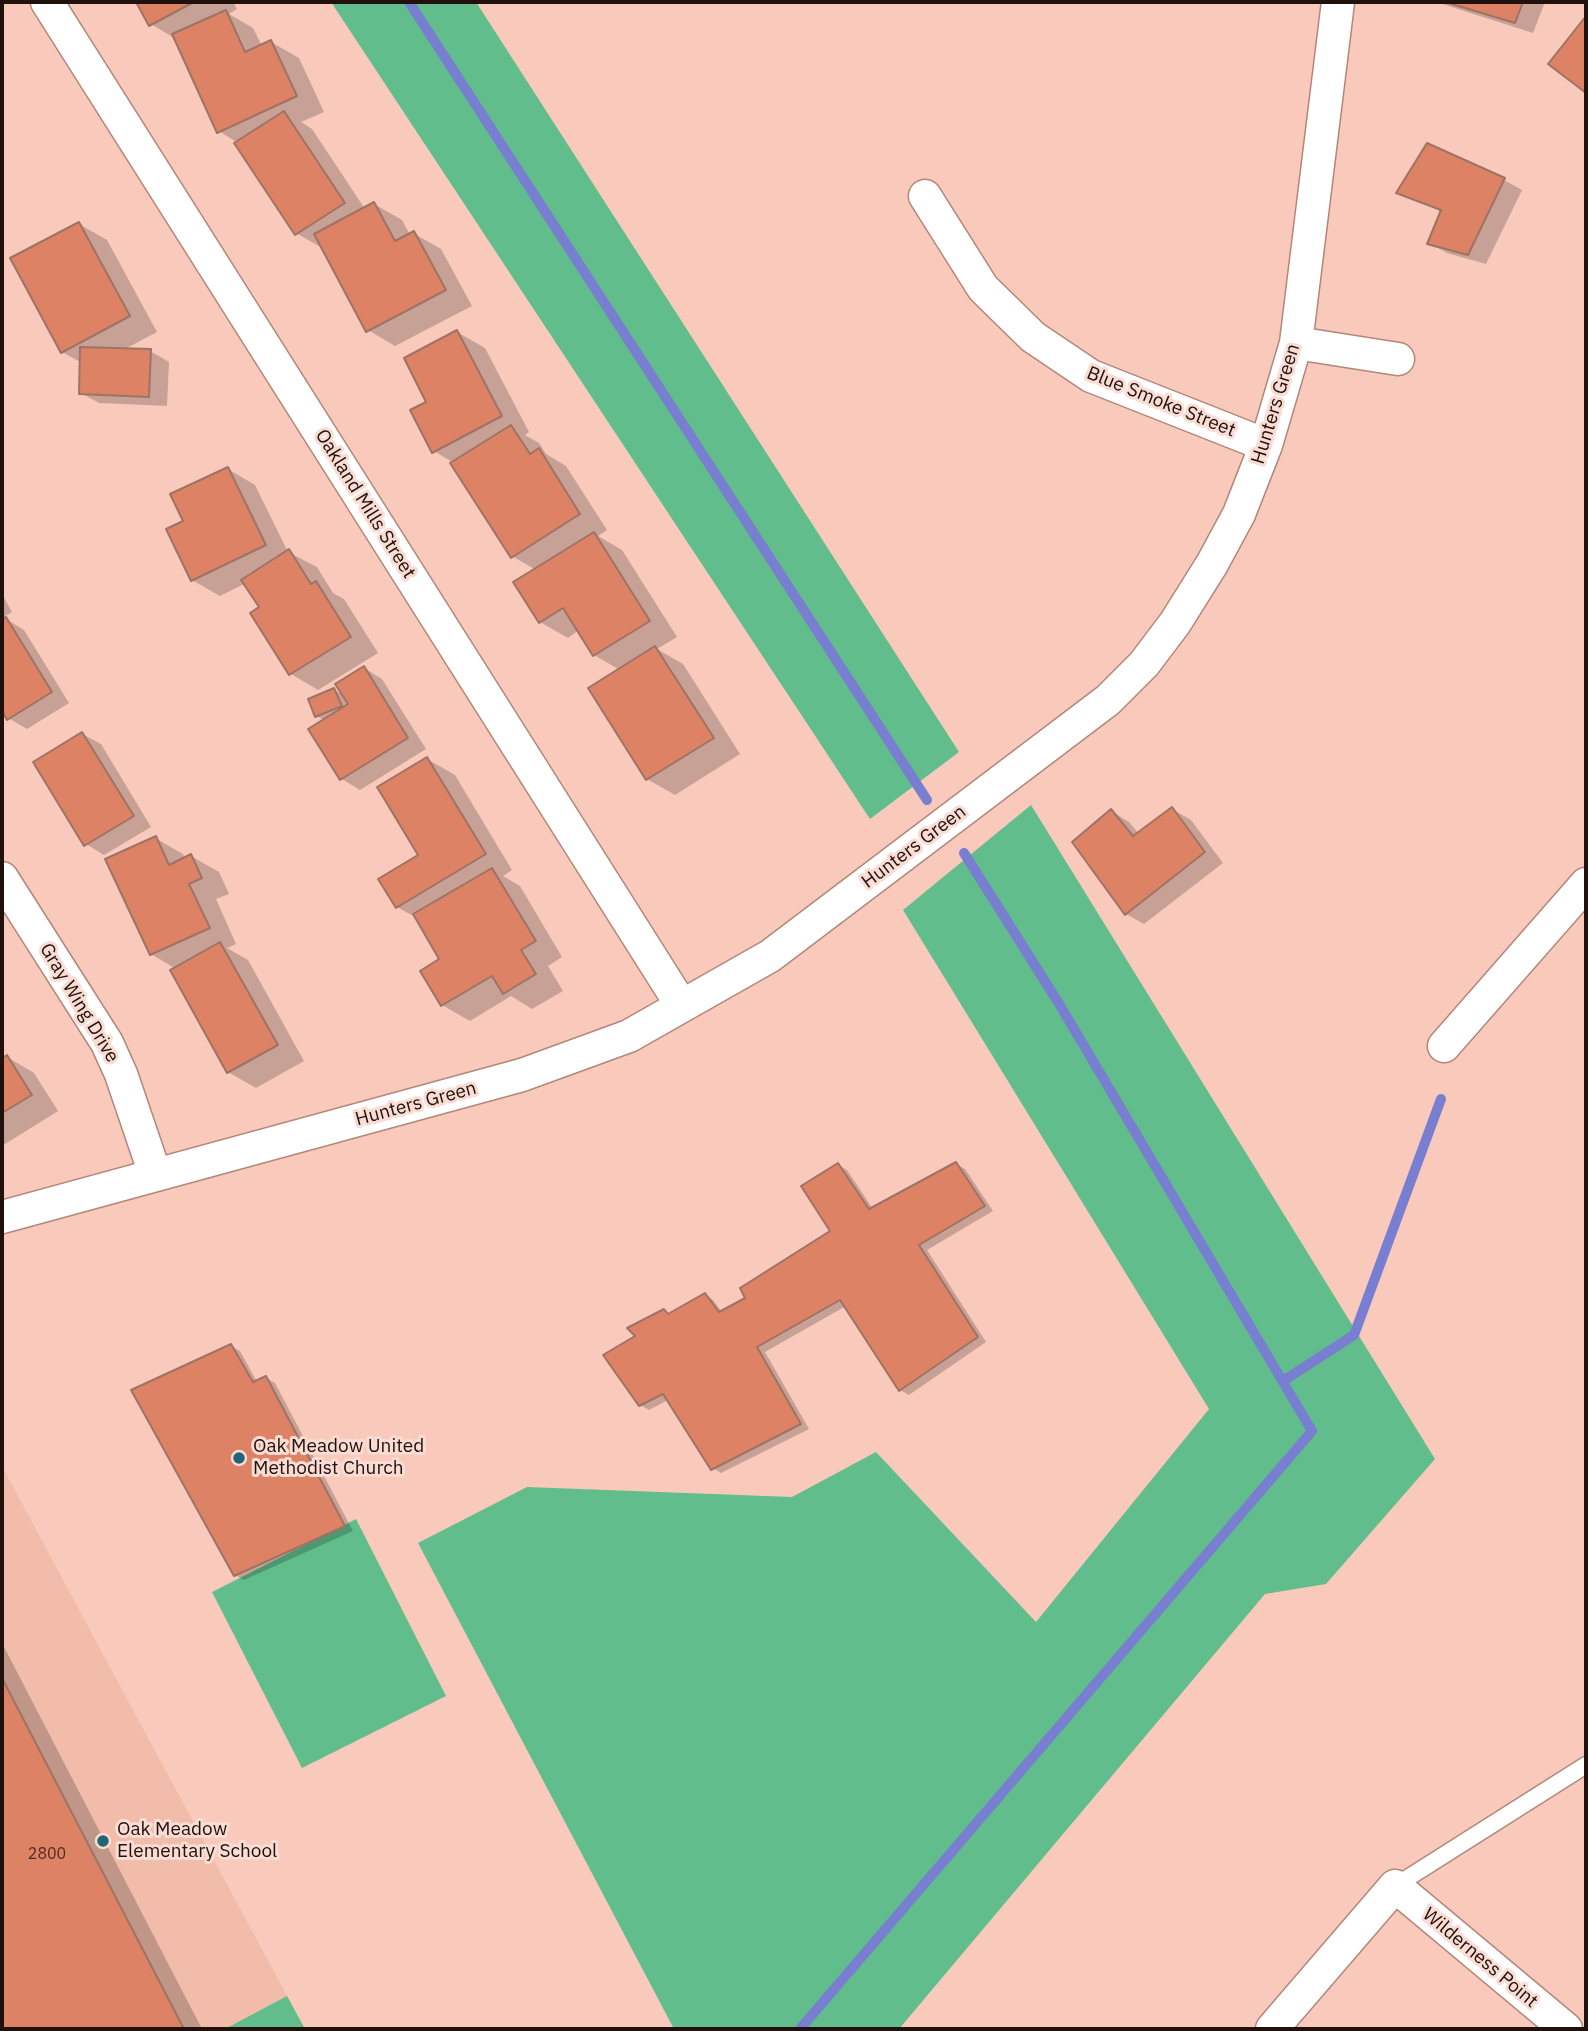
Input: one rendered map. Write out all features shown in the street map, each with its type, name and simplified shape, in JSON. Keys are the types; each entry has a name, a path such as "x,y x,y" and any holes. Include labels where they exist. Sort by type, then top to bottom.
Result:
{"street":[{"name":"Oakland Mills Street","path":"47,2 682,1006"},
{"name":"Hunters Green","path":"2,1217 522,1075 629,1036 769,956 1108,700 1152,654 1212,564 1239,514 1266,445 1296,343 1338,2"},
{"name":"Blue Smoke Street","path":"925,196 983,288 1033,337 1091,376 1266,445"},
{"path":"1296,343 1398,359"},
{"name":"Gray Wing Drive","path":"2,878 107,1043 121,1074 155,1174"},
{"path":"1444,1046 1586,884"},
{"path":"1272,2029 1395,1886"},
{"name":"Wilderness Point","path":"1395,1886 1566,2029"}],"lane":[{"path":"1395,1886 1586,1765"}],"shaded area":[{"name":"Oak Meadow Elementary School","path":"2,1466 120,1686 305,2029 2,2029"}],"green space":[{"path":"331,2 476,2 959,752 870,819"},
{"path":"1031,805 1435,1459 1326,1584 1265,1594 899,2029 674,2029 418,1543 527,1487 792,1497 876,1452 1036,1622 1209,1409 903,910"},
{"path":"356,1519 446,1696 302,1768 212,1592"},
{"path":"287,1996 305,2029 225,2029"}],"building":[{"path":"136,2 194,2 149,26"},
{"path":"1445,2 1523,2 1515,23"},
{"path":"226,10 245,52 271,40 297,96 217,133 172,34"},
{"path":"1586,16 1586,93 1548,64"},
{"path":"284,111 345,203 295,235 234,143"},
{"path":"1427,143 1505,178 1468,255 1427,244 1441,210 1396,193"},
{"path":"374,202 395,241 414,231 446,290 366,332 314,234"},
{"path":"79,222 130,316 61,353 10,258"},
{"path":"457,330 502,416 432,453 410,410 426,402 404,358"},
{"path":"80,347 151,349 149,397 79,394"},
{"path":"511,425 530,454 539,448 580,514 511,558 450,463"},
{"path":"228,467 266,545 191,581 166,529 183,521 170,494"},
{"path":"594,532 650,621 593,656 563,608 539,623 513,582"},
{"path":"289,549 311,584 316,581 351,637 289,675 250,613 259,607 241,580"},
{"path":"6,617 52,692 7,720 2,711 2,619"},
{"path":"655,646 714,738 646,780 588,688"},
{"path":"364,666 408,738 340,780 308,729 348,704 335,684"},
{"path":"334,688 342,706 315,717 308,699"},
{"path":"82,732 134,816 84,846 33,762"},
{"path":"427,757 486,854 396,908 378,879 418,855 377,787"},
{"path":"1172,807 1205,852 1125,915 1072,842 1111,809 1133,836"},
{"path":"156,836 169,865 191,854 202,878 189,884 210,928 150,955 105,859"},
{"path":"492,868 536,941 521,950 536,974 503,994 492,976 441,1006 420,971 439,959 413,914"},
{"path":"220,942 278,1045 227,1073 170,970"},
{"path":"7,1055 32,1095 2,1113 2,1058"},
{"path":"956,1162 985,1206 919,1245 978,1337 899,1391 840,1300 757,1347 801,1424 711,1470 663,1394 639,1406 603,1355 635,1336 627,1328 664,1309 668,1314 705,1293 719,1312 745,1298 740,1288 830,1231 801,1186 838,1163 869,1209"},
{"name":"Oak Meadow United Methodist Church","path":"231,1344 253,1382 266,1376 345,1526 234,1576 131,1390"},
{"path":"2,1678 184,2029 2,2029"}],"waterway":[{"path":"409,2 927,800"},
{"path":"800,2029 1312,1431 1058,1002 964,853"},
{"path":"1283,1381 1354,1335 1441,1099"}],"place":[{"name":"Oak Meadow United Methodist Church","path":"239,1458"},
{"name":"Oak Meadow Elementary School","path":"103,1841"}]}
